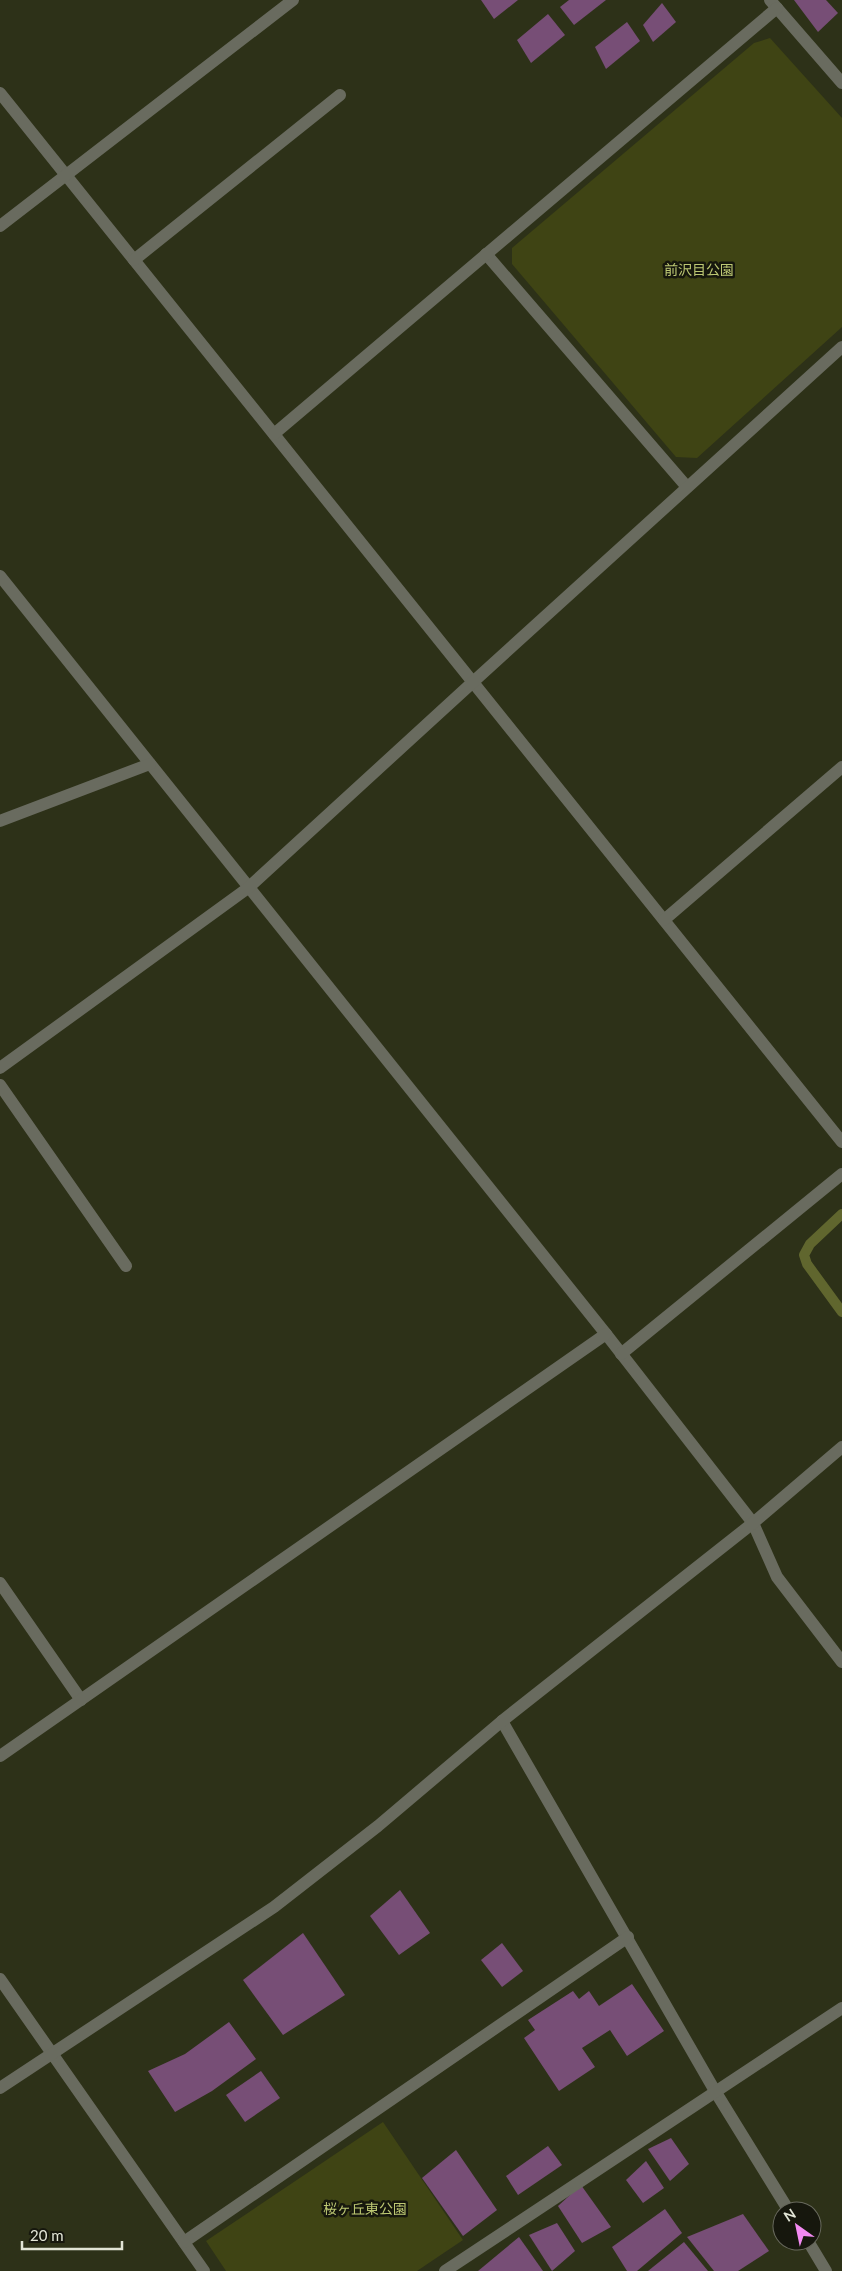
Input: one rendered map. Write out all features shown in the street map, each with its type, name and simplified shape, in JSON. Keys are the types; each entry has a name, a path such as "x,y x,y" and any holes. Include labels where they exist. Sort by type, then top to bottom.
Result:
{"street":[{"path":"0,226 293,0"},
{"path":"274,434 486,254 774,4 842,84"},
{"path":"0,94 842,1142"},
{"path":"134,260 340,95"},
{"path":"486,254 687,487"},
{"path":"0,1068 248,888 842,348"},
{"path":"0,576 606,1334 753,1523 777,1577 842,1662"},
{"path":"0,821 150,764"},
{"path":"664,920 842,767"},
{"path":"0,1085 126,1266"},
{"path":"621,1354 842,1174"},
{"path":"0,1756 606,1334"},
{"path":"0,2088 274,1907 378,1826 502,1721 753,1523 842,1447"},
{"path":"0,1583 81,1700"},
{"path":"502,1721 715,2090 783,2201"},
{"path":"184,2242 628,1937"},
{"path":"0,1979 204,2271"},
{"path":"445,2271 715,2090 842,2008"},
{"path":"814,2251 826,2271"}],"green space":[{"name":"前沢目公園","path":"770,38 842,118 842,327 697,458 676,457 512,264 512,248 754,43"},
{"name":"桜ヶ丘東公園","path":"383,2122 463,2240 417,2271 226,2271 206,2241"}],"building":[{"path":"481,0 518,0 494,19"},
{"path":"569,0 606,0 574,25 560,7"},
{"path":"794,0 826,0 838,13 818,32"},
{"path":"662,3 676,22 653,42 643,25"},
{"path":"548,14 565,35 531,63 517,40"},
{"path":"627,22 640,41 606,69 595,47"},
{"path":"400,1890 430,1933 399,1955 370,1916"},
{"path":"303,1933 345,1995 283,2035 243,1980"},
{"path":"502,1943 523,1971 502,1987 481,1960"},
{"path":"632,1984 664,2031 627,2056 610,2030 582,2048 595,2067 559,2091 524,2038 535,2030 528,2020 573,1991 579,1999 589,1991 599,2006"},
{"path":"229,2022 256,2059 212,2091 175,2112 148,2071 185,2054"},
{"path":"261,2071 280,2098 245,2122 226,2095"},
{"path":"671,2138 689,2164 670,2181 648,2149"},
{"path":"548,2146 562,2165 518,2195 506,2176"},
{"path":"456,2150 497,2210 463,2236 422,2178"},
{"path":"646,2161 664,2188 643,2203 626,2180"},
{"path":"581,2185 611,2227 582,2243 558,2206"},
{"path":"665,2209 682,2233 637,2271 627,2271 612,2247"},
{"path":"743,2214 769,2251 738,2271 714,2271 687,2237"},
{"path":"557,2223 575,2251 552,2271 529,2235"},
{"path":"519,2237 543,2271 478,2271"},
{"path":"684,2242 708,2271 648,2271"}],"waterway":[{"path":"842,1214 810,1244 804,1255 807,1264 842,1312"}]}
